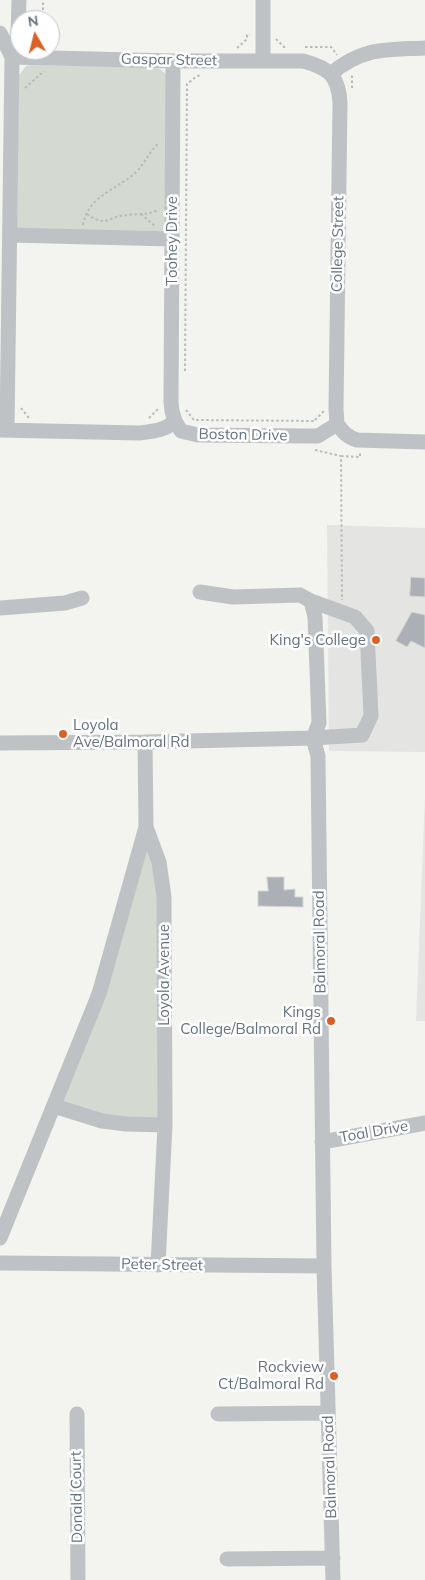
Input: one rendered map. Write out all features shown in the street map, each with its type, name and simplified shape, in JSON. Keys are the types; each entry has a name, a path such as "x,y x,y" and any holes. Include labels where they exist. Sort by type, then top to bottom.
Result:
{"street":[{"path":"262,0 263,61"},
{"path":"0,33 10,53"},
{"path":"0,45 10,55"},
{"path":"328,71 361,54 384,50 425,48"},
{"name":"Gaspar Street","path":"60,58 303,61 328,71"},
{"path":"12,60 10,235 4,430 139,433 162,430 168,428 175,421"},
{"name":"Toohey Drive","path":"173,61 171,402 175,421"},
{"name":"College Street","path":"328,71 338,88 340,102 337,424"},
{"path":"10,235 172,239"},
{"name":"Boston Drive","path":"175,421 182,431 198,435 315,436 328,431 337,424"},
{"path":"337,424 350,438 357,440 425,442"},
{"path":"0,743 145,742 362,735 371,716 367,631 355,617 311,601 300,594 233,597 200,592"},
{"path":"0,608 65,603 82,598"},
{"path":"311,601 315,618 319,723 313,738"},
{"name":"Balmoral Road","path":"313,738 318,756 324,1266 333,1580"},
{"name":"Loyola Avenue","path":"0,1238 99,994 146,827 145,742"},
{"name":"Loyola Avenue","path":"146,827 159,862 164,897 165,1125 158,1265"},
{"path":"54,1106 102,1121 165,1125"},
{"name":"Toal Drive","path":"322,1142 425,1123"},
{"name":"Peter Street","path":"0,1263 324,1266"},
{"path":"218,1414 328,1413"},
{"name":"Donald Court","path":"77,1414 78,1580"},
{"path":"227,1559 333,1558"}],"path":[{"path":"236,48 247,39 247,35 273,36 284,47 293,47"},
{"path":"303,47 332,47 343,63 352,71 352,91"},
{"path":"24,89 44,71 51,71 50,60"},
{"path":"185,379 187,84 197,76 204,75 205,61"},
{"path":"81,237 86,214 91,205 103,194 135,174 154,147 165,138 173,137"},
{"path":"86,214 94,219 106,221 118,216 157,212 166,202 172,202"},
{"path":"315,436 315,450 341,456 342,612"}],"shaded area":[{"path":"26,66 152,67 160,69 166,74 168,239 16,235 19,75"},
{"name":"King's College","path":"327,525 425,528 425,752 329,751"},
{"path":"425,796 425,1021 416,1021"},
{"path":"146,827 159,862 165,1125 54,1106"}],"building":[{"path":"411,577 425,578 425,597 410,596"},
{"name":"King's College","path":"412,612 425,615 425,648 411,641 407,647 396,641"},
{"path":"267,877 284,877 284,890 295,889 295,897 303,897 303,907 258,906 258,891 268,891"}],"place":[{"name":"King's College","path":"376,640"},
{"name":"Loyola Ave/Balmoral Rd","path":"63,734"},
{"name":"Kings College/Balmoral Rd","path":"331,1021"},
{"name":"Rockview Ct/Balmoral Rd","path":"334,1376"}]}
